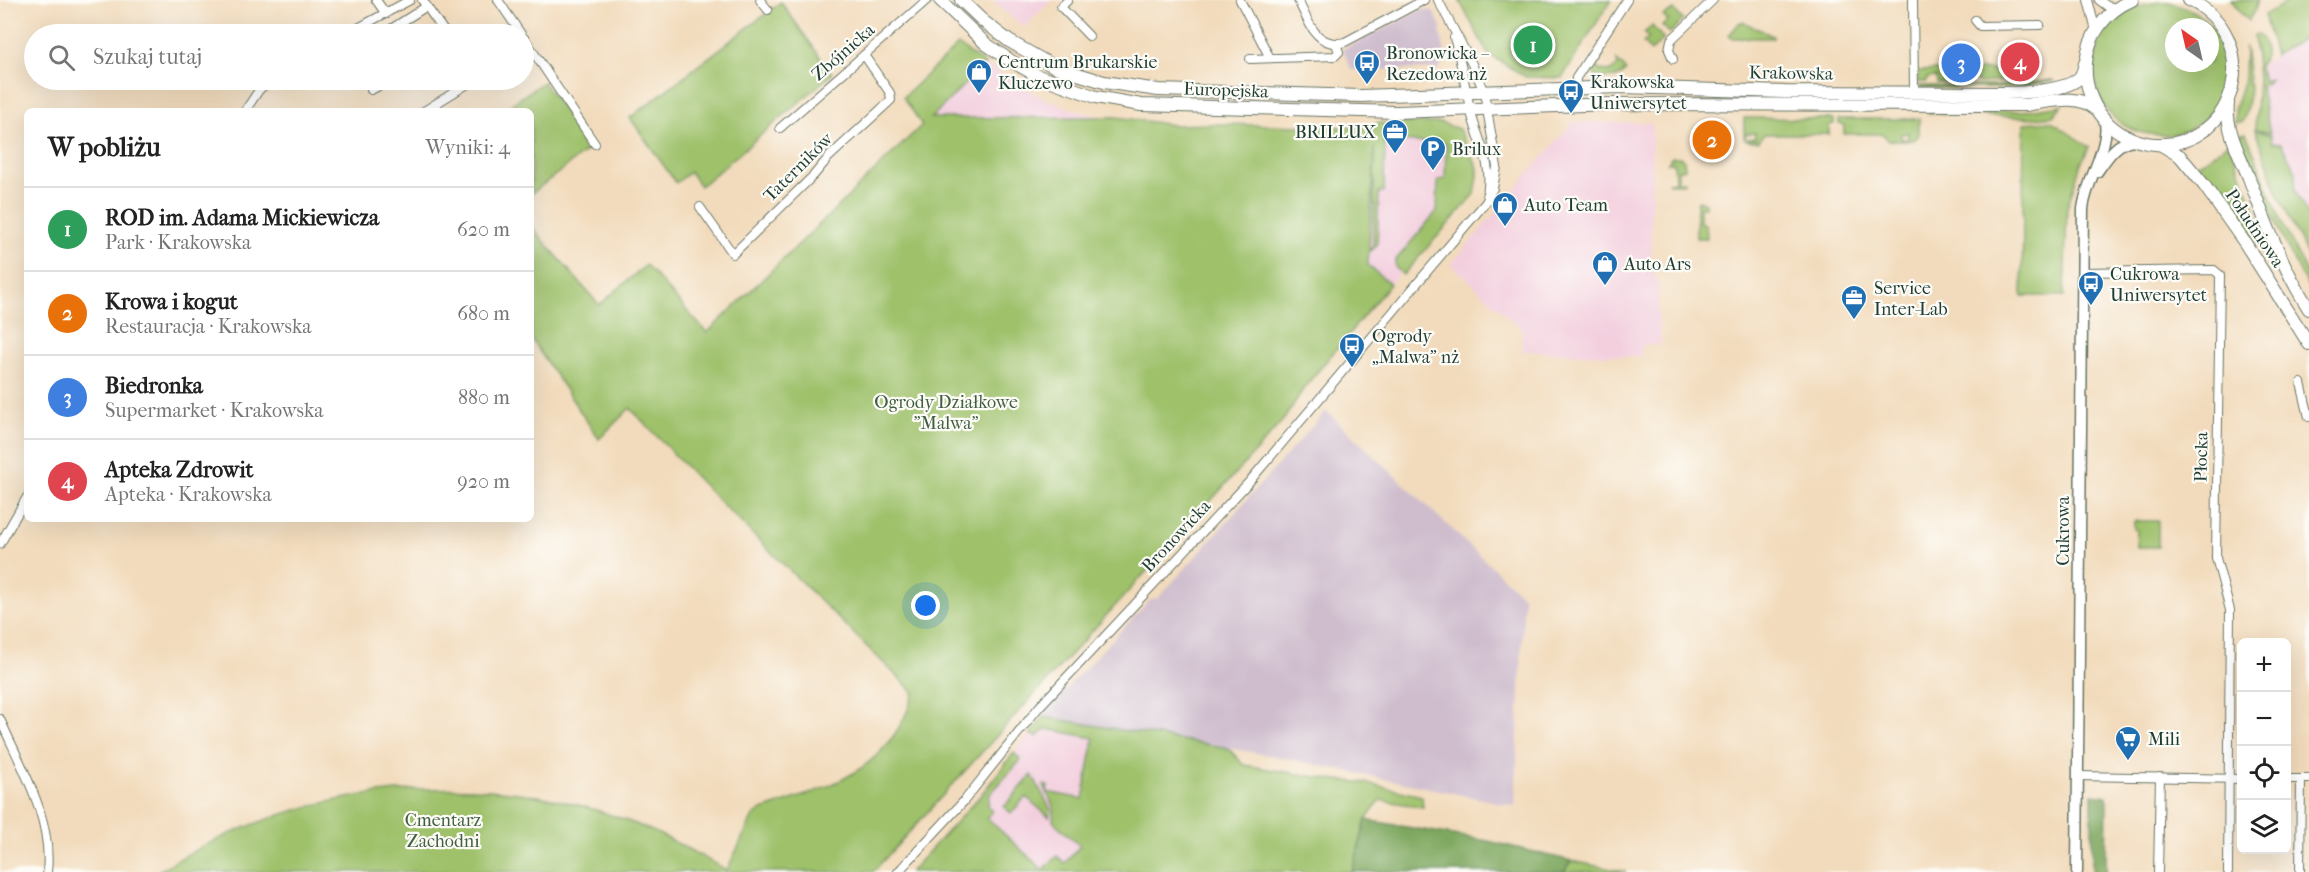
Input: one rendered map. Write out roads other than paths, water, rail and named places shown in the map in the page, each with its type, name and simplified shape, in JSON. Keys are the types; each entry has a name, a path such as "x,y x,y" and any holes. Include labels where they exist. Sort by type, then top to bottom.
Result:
{"main road":[{"name":"Europejska","path":"940,0 974,34 1011,61 1061,86 1112,101 1156,106 1231,109 1378,112 1471,110"},
{"name":"Europejska","path":"962,0 994,30 1029,54 1078,75 1119,85 1188,92 1410,96 1468,93"},
{"path":"2132,0 2120,5 2096,31 2088,48 2085,63 2087,85 2100,113 2118,131 2134,140 2159,144 2178,142 2201,132 2215,120 2229,99 2235,75 2233,50 2222,27 2202,5 2189,0"},
{"name":"Krakowska","path":"1468,93 1575,88 2004,93 2038,90 2073,82 2080,77 2085,63"},
{"name":"Krakowska","path":"1471,110 1627,103 2024,105 2072,99 2088,102 2100,113"},
{"name":"Południowa","path":"2229,99 2228,119 2234,140 2275,245 2309,309"},
{"name":"Południowa","path":"2159,144 2180,156 2204,185 2245,243 2309,344"}],"street":[{"path":"376,0 386,14"},
{"path":"366,24 410,0"},
{"path":"498,0 514,24"},
{"path":"760,0 768,10"},
{"name":"Zbójnicka","path":"780,128 927,0"},
{"path":"1240,0 1270,58"},
{"path":"1298,0 1319,38 1336,44 1345,42 1424,0"},
{"path":"1438,0 1472,64 1484,92 1487,108"},
{"path":"1575,88 1576,78 1627,0"},
{"path":"1673,58 1669,50 1671,40 1713,0"},
{"path":"1913,0 1914,93"},
{"path":"2088,0 2096,31"},
{"path":"2099,0 2107,6 2120,5"},
{"path":"396,24 424,3 439,24"},
{"path":"1065,3 1089,36"},
{"path":"1448,18 1471,110"},
{"path":"1974,20 1980,26 2040,25"},
{"path":"1250,59 1335,56 1339,52 1336,44"},
{"path":"534,54 595,144"},
{"name":"Taterników","path":"700,207 733,254 814,175 829,157 891,99 891,93 864,55"},
{"path":"247,108 259,90"},
{"path":"429,108 458,90"},
{"name":"Bronowicka","path":"898,872 969,795 1039,707 1248,482 1474,218 1491,194 1497,172 1496,153 1487,108"},
{"name":"Bronowicka","path":"1471,110 1489,176 1486,195 1474,218"},
{"name":"Cukrowa","path":"2077,872 2083,209 2086,191 2105,139 2106,131 2100,113"},
{"name":"Cukrowa","path":"2086,191 2114,150 2123,142 2134,140"},
{"name":"Płocka","path":"2082,272 2214,270 2220,275 2216,558 2230,610 2228,778"},
{"path":"2301,383 2309,417"},
{"path":"0,544 24,501"},
{"path":"0,719 43,820 48,846 47,872"},
{"path":"2078,776 2237,778"},
{"path":"2158,872 2160,777"},
{"path":"2228,778 2228,872"},
{"path":"2300,872 2305,779"}],"place":[{"name":"ROD im. Adama Mickiewicza","path":"1533,45"},
{"name":"Apteka Zdrowit","path":"2020,62"},
{"name":"Biedronka","path":"1961,63"},
{"name":"Bronowicka – Rezedowa nż","path":"1367,86"},
{"name":"Centrum Brukarskie Kluczewo","path":"979,95"},
{"name":"Krakowska Uniwersytet","path":"1571,115"},
{"name":"Krowa i kogut","path":"1712,140"},
{"name":"BRILLUX","path":"1395,155"},
{"name":"Brilux","path":"1433,172"},
{"name":"Auto Team","path":"1505,228"},
{"name":"Auto Ars","path":"1605,287"},
{"name":"Cukrowa Uniwersytet","path":"2091,307"},
{"name":"Service Inter-Lab","path":"1854,321"},
{"name":"Ogrody „Malwa” nż","path":"1352,369"},
{"name":"Mili","path":"2128,762"}],"park label":[{"name":"Ogrody Działkowe \"Malwa\"","path":"946,412"},
{"name":"Cmentarz Zachodni","path":"443,830"}]}
